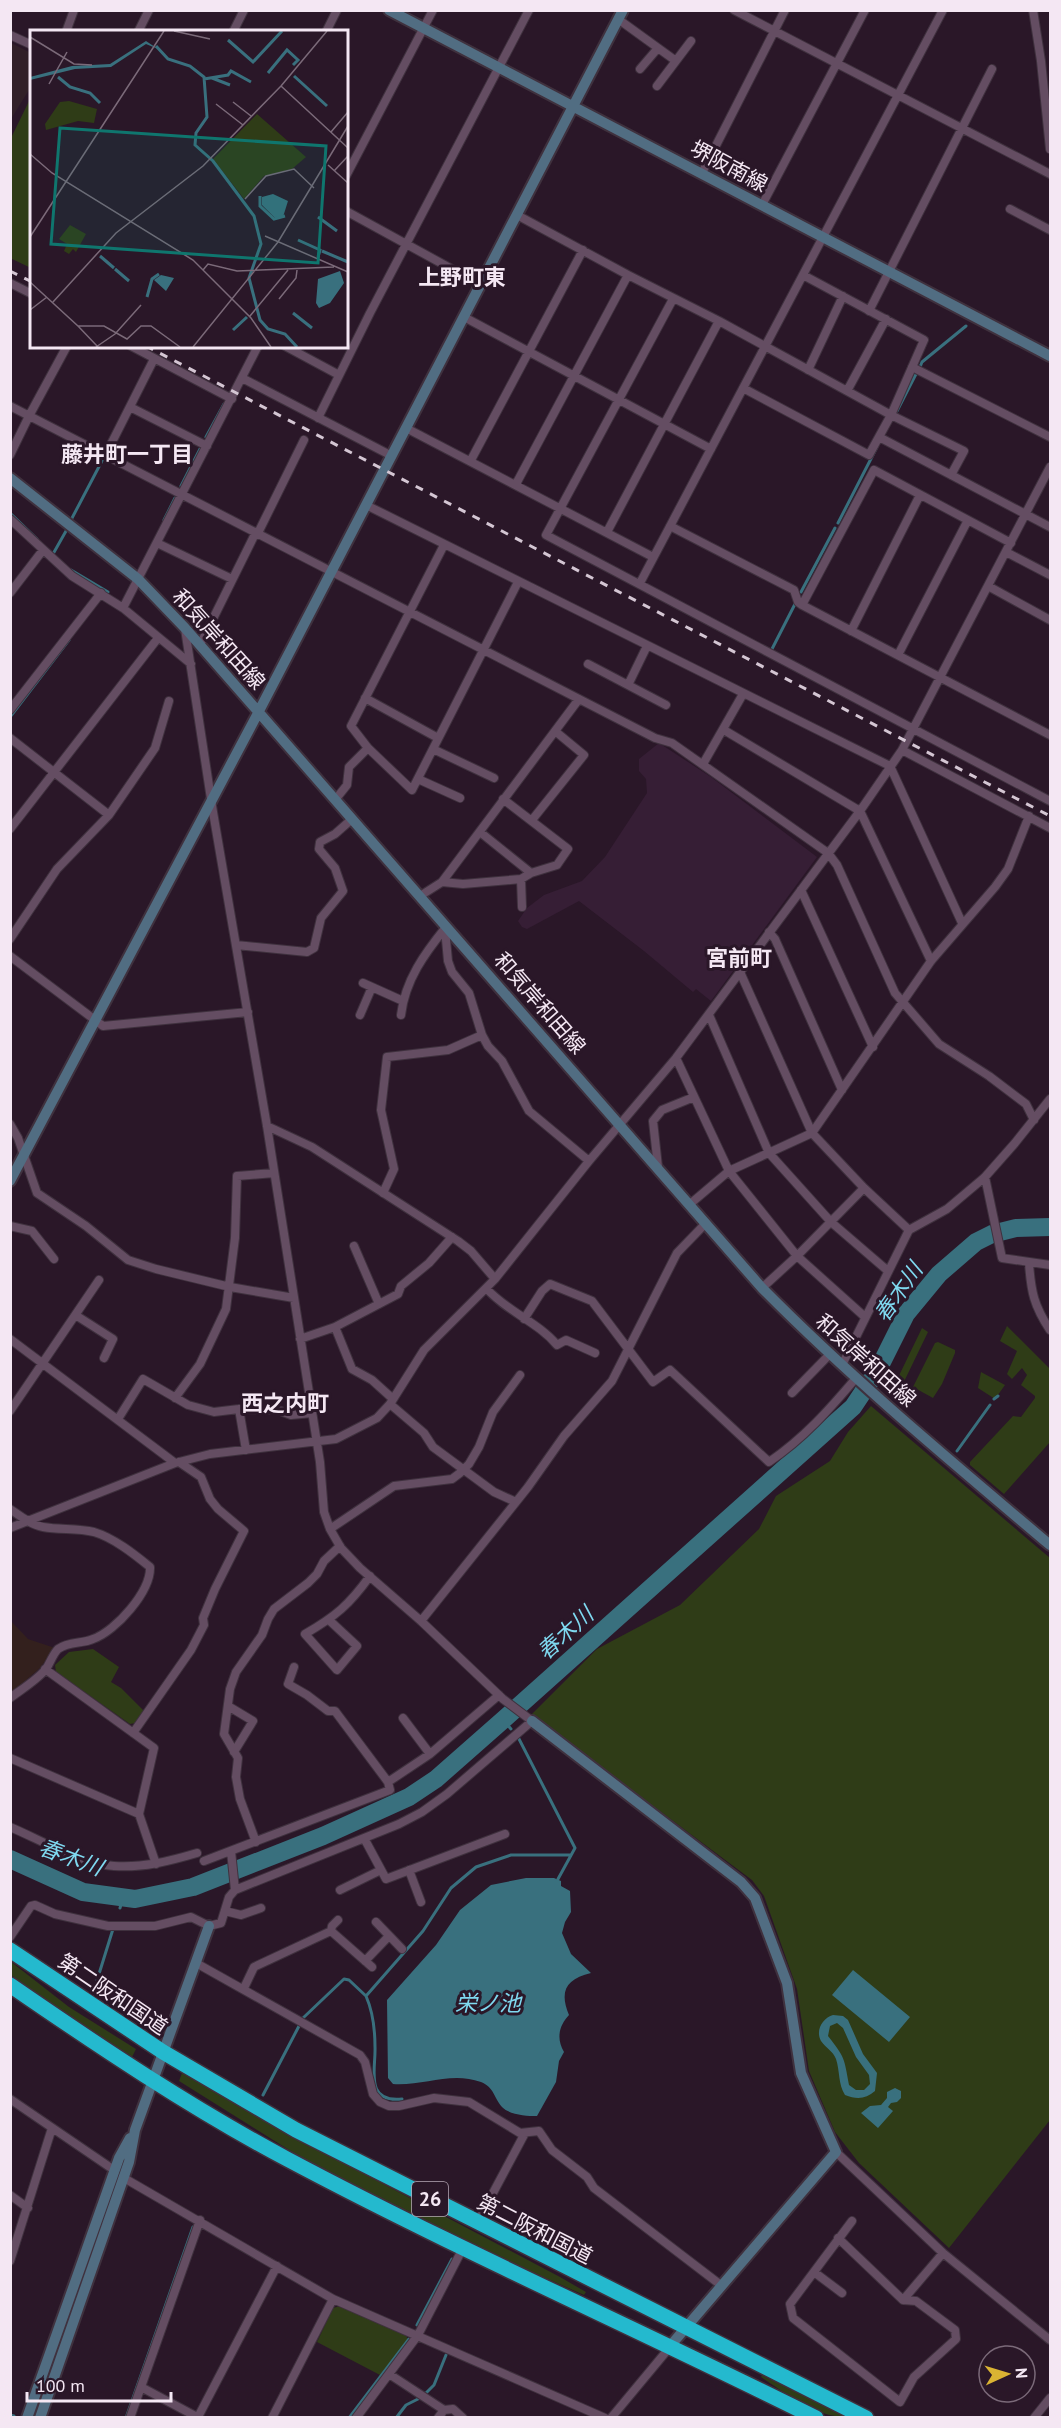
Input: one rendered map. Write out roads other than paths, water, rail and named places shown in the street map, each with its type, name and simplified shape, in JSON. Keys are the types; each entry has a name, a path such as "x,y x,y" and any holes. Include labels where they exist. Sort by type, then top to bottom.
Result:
{"highway":[{"name":"第二阪和国道","path":"10,1950 163,2052 296,2130 866,2418"},
{"name":"26","path":"10,1985 153,2081 285,2158 463,2248 816,2418"}],"street":[{"path":"67,30 74,10"},
{"path":"139,30 149,10"},
{"path":"234,30 244,10"},
{"path":"327,30 337,10"},
{"name":"堺阪南線","path":"389,10 1050,356"},
{"path":"348,172 433,10"},
{"path":"318,418 529,10"},
{"path":"734,10 1050,174"},
{"path":"702,173 785,10"},
{"path":"762,205 865,10"},
{"path":"640,583 943,10"},
{"path":"1033,10 1050,149"},
{"path":"11,1179 212,801 621,15 676,61"},
{"path":"10,35 30,44"},
{"path":"657,86 691,41"},
{"path":"640,69 658,48"},
{"path":"869,311 992,69"},
{"path":"348,212 481,285"},
{"path":"1013,214 1050,230"},
{"path":"517,216 719,321 891,415 964,451 951,475"},
{"path":"471,460 583,250"},
{"path":"516,484 628,275"},
{"path":"743,388 869,455 891,415 924,340 803,275"},
{"path":"10,283 30,293"},
{"path":"808,369 843,296"},
{"path":"673,299 546,535 1050,801"},
{"path":"464,317 711,449"},
{"path":"847,391 886,319"},
{"path":"607,532 719,321"},
{"path":"10,455 66,348"},
{"path":"135,348 232,399"},
{"path":"123,608 257,348"},
{"path":"289,348 339,375"},
{"path":"106,454 154,359"},
{"path":"912,367 1050,437"},
{"path":"242,378 392,456"},
{"path":"10,406 655,738 672,743 703,764 828,853 837,865 895,993 939,1044 990,1076 1026,1104 1034,1120"},
{"path":"130,407 207,446"},
{"path":"406,428 471,460 654,558"},
{"path":"879,437 1050,527"},
{"path":"200,645 304,440"},
{"path":"10,1528 177,1462 210,1454 336,1439 377,1418 392,1402 424,1350 495,1279 676,1058 860,811 902,750 1050,467"},
{"path":"802,605 874,470 1011,543"},
{"name":"和気岸和田線","path":"10,478 138,579 200,645 762,1288 880,1400 1050,1545"},
{"path":"851,631 921,495"},
{"path":"366,505 890,766 962,923"},
{"path":"10,519 80,582 123,608 191,664"},
{"path":"898,655 968,520"},
{"path":"670,526 794,590 798,602 802,605 1050,735"},
{"path":"157,543 232,579"},
{"path":"444,545 351,726 368,748 412,790 518,582"},
{"path":"10,593 43,550"},
{"path":"1006,552 1050,575"},
{"path":"988,586 1050,620"},
{"path":"10,710 101,593"},
{"path":"184,628 267,1126 312,1413 324,1512 330,1530 340,1545 370,1576 501,1697 741,1882 755,1898 787,1983 801,2073 836,2152 943,2253 1050,2340"},
{"path":"10,829 158,638"},
{"path":"628,685 648,646"},
{"path":"588,664 666,705"},
{"path":"703,764 743,694"},
{"path":"365,698 438,738"},
{"path":"420,896 442,882 579,699"},
{"path":"10,939 57,869 109,815 155,748 169,701"},
{"path":"724,730 860,811 931,961"},
{"path":"532,820 584,755 555,731"},
{"path":"10,738 109,815"},
{"path":"335,800 347,784 349,767 368,748"},
{"path":"433,749 494,778"},
{"path":"902,750 1050,828"},
{"path":"418,779 460,798"},
{"path":"442,882 463,884 522,879 531,873 557,865 568,849 503,799"},
{"path":"690,1204 729,1171 812,1133 931,961 1008,869 1029,816"},
{"path":"236,945 306,951 314,948 321,918 343,891 336,868 319,849 321,842 335,834 352,819"},
{"path":"480,832 531,873"},
{"path":"522,879 522,907"},
{"path":"801,890 873,1047"},
{"path":"401,1015 403,1001 418,964 446,928"},
{"path":"446,928 448,961 452,972 469,993 482,1035 502,1061 529,1111 590,1161"},
{"path":"769,932 776,939 842,1090"},
{"path":"10,956 103,1026 248,1012"},
{"path":"740,972 812,1133 864,1188 909,1230"},
{"path":"363,982 403,1001"},
{"path":"360,1015 372,987"},
{"path":"709,1015 769,1153 831,1222 888,1271"},
{"path":"383,1193 394,1169 381,1110 387,1057 448,1050 482,1035"},
{"path":"676,1058 729,1171 798,1256 865,1317"},
{"path":"658,1167 653,1121 662,1110 694,1096"},
{"path":"842,1365 909,1230 947,1209 985,1177 1050,1099"},
{"path":"10,1124 18,1138 37,1193 86,1226 128,1260 230,1287 294,1298"},
{"path":"267,1126 312,1147 452,1237 471,1251 495,1279"},
{"path":"175,1398 200,1364 226,1309 235,1238 237,1176 274,1173"},
{"path":"985,1177 1002,1258 1050,1265"},
{"path":"762,1288 798,1256 864,1188"},
{"path":"421,1622 516,1502 564,1436 612,1381 677,1253 706,1223"},
{"path":"10,1226 32,1231 54,1259"},
{"path":"300,1339 335,1327 398,1294 400,1286 429,1263 452,1237"},
{"path":"354,1246 379,1304"},
{"path":"1029,1263 1031,1293 1050,1330"},
{"path":"10,1411 77,1316 99,1280"},
{"path":"524,1319 542,1291 550,1284 592,1301 653,1382 670,1370 769,1462 796,1443 857,1379"},
{"path":"486,1288 497,1301 549,1336 557,1345 566,1340 595,1353"},
{"path":"77,1316 113,1339 104,1358"},
{"path":"335,1327 352,1369 372,1380 424,1433 433,1446 494,1492 516,1502"},
{"path":"10,1339 177,1462 201,1477 210,1498 218,1509 244,1531 215,1589 203,1618 204,1624 191,1650 133,1732"},
{"path":"792,1393 830,1354"},
{"path":"330,1530 394,1486 452,1479 464,1469 486,1432 493,1412 520,1375"},
{"path":"118,1419 143,1379 188,1405 214,1412 238,1409 278,1410 291,1415 312,1413"},
{"path":"238,1409 246,1450"},
{"path":"10,1509 27,1521 42,1527 86,1530 100,1534 135,1554 150,1566 150,1577 121,1620 110,1630 92,1640 71,1643 57,1650 45,1669 10,1698"},
{"path":"256,1842 240,1799 236,1777 238,1758 224,1734 236,1672 262,1635 274,1609 308,1583 317,1574 324,1561 340,1545"},
{"path":"330,1620 357,1646 337,1670 305,1634 330,1620 351,1602 370,1576"},
{"path":"204,1861 232,1854 256,1842 390,1790 388,1782 335,1711 328,1712 307,1695 288,1684 294,1666"},
{"path":"45,1669 154,1748 139,1814 156,1864"},
{"path":"388,1782 430,1754 501,1697"},
{"path":"228,1706 252,1721 234,1752"},
{"path":"403,1718 430,1754"},
{"path":"234,1887 364,1838 422,1812 447,1794 530,1720"},
{"path":"10,1758 139,1814"},
{"path":"10,1827 96,1863 114,1866 156,1864 196,1853"},
{"path":"364,1838 386,1879 505,1834"},
{"path":"10,1937 31,1906 35,1905 55,1914 108,1926 155,1926 191,1917 209,1926 221,1923 234,1887 232,1854"},
{"path":"340,1890 381,1870"},
{"path":"410,1870 421,1902"},
{"path":"225,1911 241,1915 261,1908"},
{"path":"244,1988 254,1967 331,1931 332,1926 338,1920"},
{"path":"376,1922 402,1949"},
{"path":"40,2418 124,2178 135,2130 209,1926"},
{"path":"331,1931 372,1967"},
{"path":"365,1961 389,1936"},
{"path":"196,1963 360,2055 365,2062 373,2094 380,2102 389,2106 399,2106 434,2098 469,2102 520,2133 539,2131 552,2150 587,2177 594,2188 722,2286"},
{"path":"10,2099 114,2170"},
{"path":"10,2261 52,2128"},
{"path":"27,2418 118,2158 135,2130"},
{"path":"477,2223 525,2133"},
{"path":"611,2418 836,2152"},
{"path":"124,2178 333,2298 605,2418"},
{"path":"10,2195 28,2208"},
{"path":"130,2418 200,2220"},
{"path":"838,2238 903,2300 916,2301 955,2330 956,2339 914,2377 900,2402 793,2318 790,2304 838,2238 852,2221"},
{"path":"356,2418 418,2335 463,2248"},
{"path":"903,2300 943,2253"},
{"path":"141,2387 199,2417 277,2266"},
{"path":"814,2272 842,2293"},
{"path":"272,2418 333,2298"},
{"path":"389,2374 444,2410 453,2409 463,2418"},
{"path":"1034,2418 1050,2398"},
{"path":"438,2418 444,2410"}],"water":[{"name":"栄ノ池","path":"526,1878 554,1878 561,1881 561,1886 570,1891 571,1912 562,1933 571,1954 591,1973 576,1979 567,1987 565,1999 569,2015 563,2023 559,2037 564,2052 559,2061 556,2082 537,2116 505,2110 489,2087 470,2079 448,2078 393,2084 388,2078 387,2000 436,1945 460,1910 491,1885"},
{"path":"853,1970 910,2017 889,2042 832,1995"},
{"path":"843,2016 848,2020 863,2054 877,2073 875,2091 868,2096 853,2098 845,2095 843,2091 836,2059 819,2037 821,2025 829,2017","holes":["837,2023 843,2028 856,2057 869,2075 870,2084 864,2090 856,2090 849,2085 843,2058 828,2036 830,2026"]},
{"path":"895,2088 901,2091 901,2098 891,2103 888,2107 893,2111 878,2128 861,2113 870,2106 881,2105 887,2098 887,2092"}],"waterway":[{"path":"920,367 922,362 966,326"},
{"path":"897,411 917,372"},
{"path":"206,437 224,404"},
{"path":"838,523 877,447"},
{"path":"181,486 200,449"},
{"path":"71,520 103,459"},
{"path":"164,520 175,498"},
{"path":"10,513 37,539"},
{"path":"801,592 835,528"},
{"path":"53,554 66,531"},
{"path":"71,570 108,592"},
{"path":"772,649 795,604"},
{"path":"10,717 69,640"},
{"name":"春木川","path":"10,1859 83,1892 135,1899 193,1887 323,1836 409,1797 436,1779 853,1407 879,1368 906,1314 939,1274 976,1242 992,1234 1016,1228 1050,1227"},
{"path":"994,1399 998,1396"},
{"path":"957,1451 990,1405"},
{"path":"503,1720 511,1729"},
{"path":"518,1737 575,1848 558,1879"},
{"path":"402,2099 390,2099 382,2096 377,2090 374,2074 374,2027 366,1996 423,1931 451,1888 476,1867 511,1855 571,1855"},
{"path":"120,1908 123,1898"},
{"path":"94,1990 113,1929"},
{"path":"303,2018 344,1979 349,1980 366,1996"},
{"path":"263,2095 299,2026"},
{"path":"126,2418 193,2227"},
{"path":"417,2325 452,2259"},
{"path":"349,2418 409,2339"},
{"path":"425,2394 434,2385 446,2355"},
{"path":"396,2418 406,2405 418,2399"},
{"path":"10,2415 14,2416"}],"railway":[{"path":"10,271 30,281"},
{"path":"150,348 1050,816"}],"district":[{"name":"上野町東","path":"462,277"},
{"name":"藤井町一丁目","path":"127,454"},
{"name":"宮前町","path":"739,958"},
{"name":"西之内町","path":"285,1403"}]}
